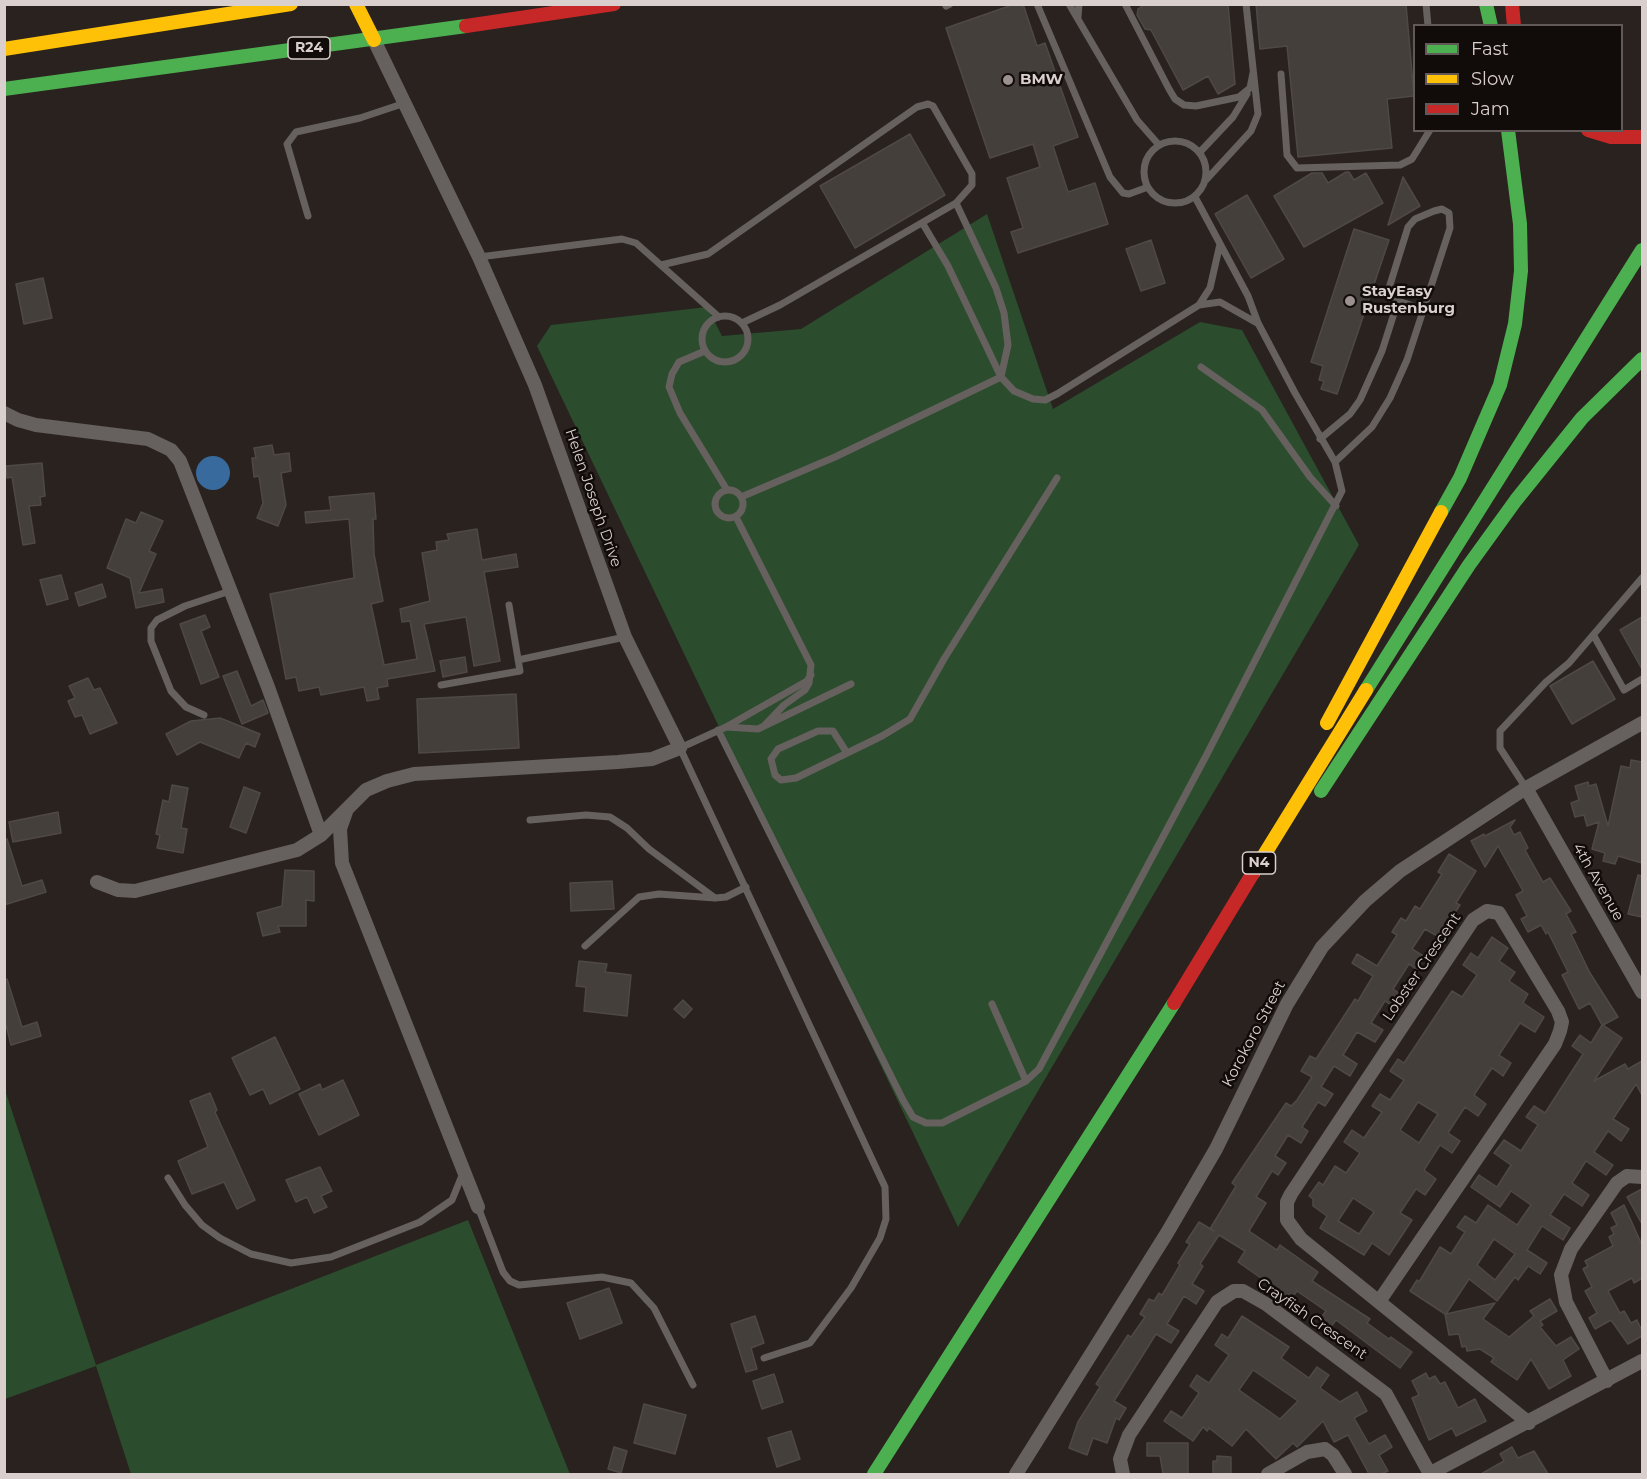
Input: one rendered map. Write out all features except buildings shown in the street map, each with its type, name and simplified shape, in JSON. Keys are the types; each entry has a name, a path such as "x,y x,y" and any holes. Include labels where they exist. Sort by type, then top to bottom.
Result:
{"main road":[{"path":"4,49 248,8 291,4"},
{"name":"Helen Joseph Drive","path":"356,4 374,40"},
{"name":"R24","path":"4,89 374,40 614,4"},
{"path":"1486,4 1491,24"},
{"path":"1512,4 1514,24"},
{"path":"1181,992 1213,926 1316,744 1460,478 1500,385 1515,324 1521,271 1520,224 1508,132"},
{"path":"1596,132 1611,136 1642,137"},
{"name":"N4","path":"874,1474 1181,992 1332,745 1642,250"},
{"path":"1314,803 1469,565 1516,500 1582,417 1642,359"},
{"path":"1046,1201 1070,1177 1110,1122 1301,823"}],"street":[{"name":"Helen Joseph Drive","path":"374,40 479,257 535,385 625,637 680,748"},
{"path":"4,413 36,425 148,439 171,450 180,461 321,835"},
{"name":"Korokoro Street","path":"1016,1474 1167,1233 1216,1149 1287,1004 1322,947 1365,902 1400,871 1526,788 1642,723"},
{"path":"97,882 118,890 135,891 297,850 321,835 349,804 366,790 387,781 414,774 652,759 680,748"},
{"name":"4th Avenue","path":"1526,788 1642,992"},
{"path":"349,804 340,829 342,863 478,1207"},
{"name":"Lobster Crescent","path":"1380,1300 1555,1044 1560,1031 1562,1022 1558,1011 1499,913 1487,911 1473,920 1287,1202 1287,1220 1293,1232 1380,1300 1529,1423"},
{"path":"1606,1381 1566,1302 1561,1275 1571,1249 1617,1183 1628,1176 1642,1177"},
{"name":"Crayfish Crescent","path":"1123,1474 1120,1459 1129,1435 1217,1302 1234,1291 1243,1291 1266,1304 1386,1394 1430,1474 1642,1361"},
{"path":"1268,1474 1307,1452 1324,1449 1333,1455 1345,1474"}],"lane":[{"path":"1037,4 1110,177 1123,193 1129,194 1148,187"},
{"path":"1069,4 1137,120 1159,145"},
{"path":"1078,16 1079,4"},
{"path":"1125,4 1175,99 1184,105 1196,106 1239,97 1250,88"},
{"path":"1206,180 1207,170 1200,152 1181,141 1159,145 1152,151 1144,168 1148,187 1155,196 1175,203 1195,196 1206,180 1251,131 1258,114 1246,4"},
{"path":"1426,4 1428,24"},
{"path":"1200,152 1233,117 1250,88 1253,73"},
{"path":"1281,74 1287,155 1297,168 1400,165 1412,159 1429,132"},
{"path":"308,216 287,144 296,132 360,118 405,103"},
{"path":"661,265 708,254 726,239 923,105 933,106 972,174 972,185 956,203 923,224 742,323"},
{"path":"718,730 903,1100 914,1117 926,1123 942,1123 1026,1081 1039,1069 1342,491 1335,462 1320,439 1258,323 1248,296 1195,196"},
{"path":"956,203 996,288 1004,313 1008,345 1001,377"},
{"path":"1335,462 1372,428 1390,398 1423,309 1450,228 1449,213 1442,209 1415,219 1408,227 1389,288 1392,297 1398,301 1423,309"},
{"path":"923,224 948,266 1001,377 1014,392 1033,399 1045,400 1199,306 1220,302 1258,323"},
{"path":"479,257 622,239 636,243 719,317"},
{"path":"1199,306 1210,288 1220,244"},
{"path":"1320,439 1350,414 1360,400 1382,351 1398,301"},
{"path":"719,317 734,318 742,323 748,341 742,354 730,362 716,361 705,351 701,338 707,324 719,317"},
{"path":"705,351 679,363 672,374 669,387 680,413 727,490"},
{"path":"1201,367 1262,410 1310,477 1336,506"},
{"path":"741,497 835,457 1001,377"},
{"path":"847,753 833,731 818,731 778,749 771,759 775,775 781,780 796,778 847,753 910,719 944,658 1057,478"},
{"path":"727,490 738,493 743,508 736,517 731,519 720,516 714,506 717,495 727,490"},
{"path":"736,517 811,665 811,675 805,690 784,705 765,726"},
{"path":"1526,788 1500,748 1500,731 1594,636 1642,578"},
{"path":"204,715 186,707 171,692 151,640 151,628 157,620 185,606 230,591"},
{"path":"441,686 520,671 509,605"},
{"path":"1594,636 1624,690 1642,679"},
{"path":"518,660 625,637"},
{"path":"764,1358 810,1343 851,1288 880,1238 886,1204 881,1175 680,748 726,727 807,681 811,675"},
{"path":"726,727 758,729 851,684"},
{"path":"530,820 586,816 610,817 715,898"},
{"path":"585,946 639,897 659,894 726,897 746,887"},
{"path":"992,1004 1026,1081"},
{"path":"168,1178 185,1205 202,1225 220,1238 250,1254 291,1263 331,1257 420,1222 453,1200 464,1171"},
{"path":"478,1207 503,1272 510,1281 519,1285 602,1277 630,1282 654,1308 693,1385"}],"green space":[{"path":"987,214 1053,409 1200,322 1242,330 1359,545 958,1227 537,346 551,325 707,307 722,336 801,329"},
{"path":"4,1087 96,1365 468,1220 570,1474 131,1474 96,1366 5,1399"}],"water":[{"path":"213,456 225,461 230,473 225,485 213,490 201,485 196,473 201,461"}],"traffic: fast":[{"path":"1486,4 1491,24"},
{"path":"4,89 466,26"},
{"path":"1441,512 1460,478 1500,385 1515,324 1521,271 1520,224 1508,132"},
{"path":"1366,690 1642,250"},
{"path":"1321,791 1469,565 1516,500 1582,418 1642,359"},
{"path":"874,1474 1174,1003"}],"traffic: slow":[{"path":"4,49 291,4"},
{"path":"356,4 374,40"},
{"path":"1327,723 1441,512"},
{"path":"1253,873 1366,690"}],"traffic: jam":[{"path":"466,26 614,4"},
{"path":"1512,4 1514,24"},
{"path":"1595,132 1611,137 1642,137"},
{"path":"1174,1003 1253,873"}],"place":[{"name":"BMW","path":"1008,80"},
{"name":"StayEasy Rustenburg","path":"1350,301"}]}
